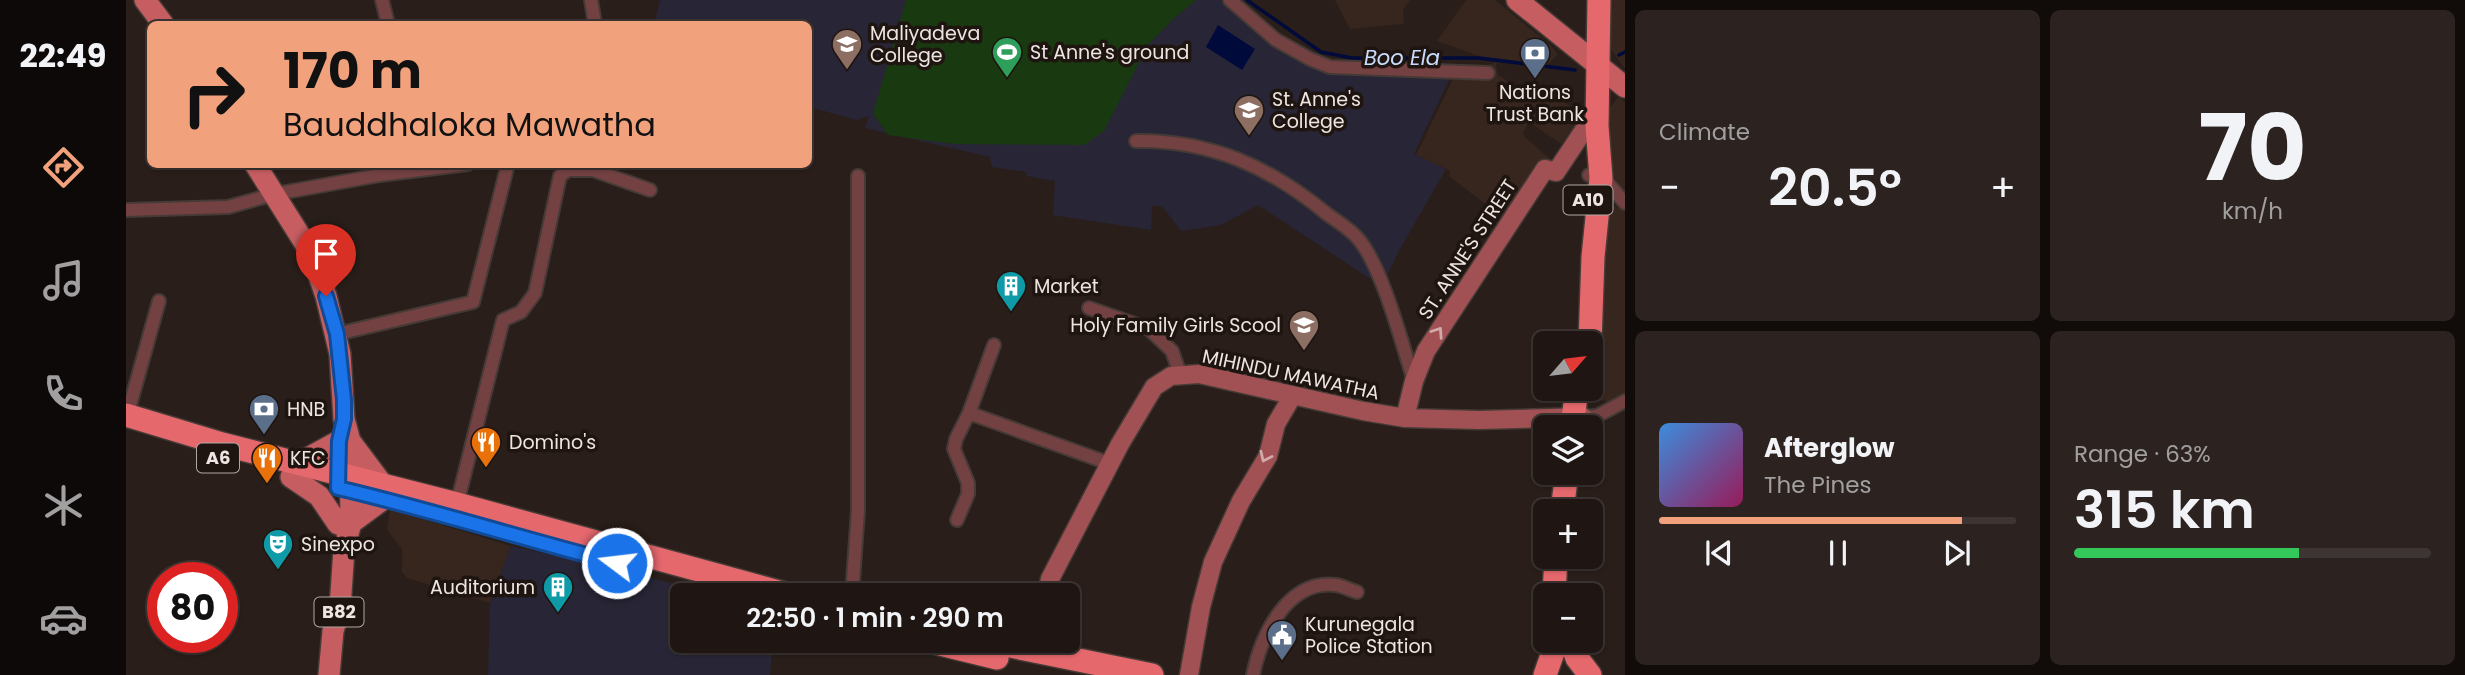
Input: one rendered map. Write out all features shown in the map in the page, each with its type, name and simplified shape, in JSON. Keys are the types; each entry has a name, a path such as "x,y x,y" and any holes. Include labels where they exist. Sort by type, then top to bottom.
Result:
{"highway":[{"name":"A10","path":"1589,0 1597,126 1590,331"},
{"name":"A10","path":"1579,331 1582,256 1595,177 1588,124 1599,0"},
{"name":"A6","path":"126,420 222,444 291,469 383,493 418,507 517,537 693,583"},
{"name":"A6","path":"383,493 457,504 746,583"},
{"path":"1029,653 1079,675"},
{"path":"1032,653 1152,675"},
{"path":"1545,675 1553,653"},
{"path":"1559,653 1563,675"},
{"path":"1571,653 1575,675"},
{"path":"1575,653 1590,675"}],"main road":[{"path":"145,0 161,21"},
{"path":"1517,0 1625,87"},
{"name":"B82","path":"259,168 311,253 337,334 345,441 345,523 340,608 333,631 328,675"},
{"path":"345,441 383,493 363,512 345,523 291,469 345,441"}],"street":[{"path":"382,0 387,21"},
{"path":"591,0 594,21"},
{"path":"1230,0 1276,40 1310,60 1330,67 1488,73"},
{"name":"ST. ANNE'S STREET","path":"1405,418 1414,381 1426,351 1545,169 1556,172 1588,124"},
{"path":"1136,141 1159,140 1231,155 1295,188 1360,240 1378,273 1414,381"},
{"path":"126,210 228,207 379,170 409,168"},
{"path":"337,334 473,302 507,168"},
{"path":"457,504 503,320 521,312 535,293 560,176 568,170 587,168"},
{"path":"598,168 650,190"},
{"path":"853,583 858,511 858,176"},
{"path":"1595,177 1612,187 1625,203"},
{"path":"126,420 159,301"},
{"path":"1090,307 1149,330 1172,351 1180,374"},
{"path":"957,520 968,494 968,483 954,449 956,439 969,413 994,345"},
{"name":"MIHINDU MAWATHA","path":"1050,583 1120,444 1154,387 1171,376 1199,374 1405,418 1533,421"},
{"path":"1189,675 1197,626 1213,562 1241,501 1268,456 1276,424 1293,395"},
{"path":"1599,415 1625,401"},
{"path":"969,413 1111,464"},
{"path":"1253,675 1258,650 1277,615 1298,593 1317,586 1336,585 1357,592"}],"shaded area":[{"name":"St. Anne's College","path":"660,0 1224,0 1309,62 1335,74 1450,78 1414,154 1446,169 1385,280 1419,369 1411,382 1375,282 1258,205 1221,225 1181,231 1162,206 1152,206 1151,230 1053,215 1055,181 1026,176 1027,172 992,167 990,157 865,128 869,116 857,120 812,108 812,21 655,21"},
{"path":"1335,0 1410,0 1403,10 1404,24 1350,29"},
{"path":"1466,0 1495,0 1558,54 1547,66 1497,62 1498,75 1530,94 1537,86 1580,112 1577,125 1561,144 1529,122 1524,136 1551,160 1509,222 1450,177 1450,171 1416,155 1453,79 1496,62 1437,41"},
{"path":"1605,0 1625,0 1625,69 1608,45"},
{"path":"1218,25 1255,49 1242,70 1206,47"},
{"path":"1618,97 1625,102 1625,195 1612,173 1601,120"},
{"path":"1613,205 1625,212 1625,401 1612,406 1603,401 1603,331 1594,331 1595,297 1606,206"},
{"path":"390,509 511,546 490,603 407,578 402,572 402,549 387,530"},
{"path":"511,546 613,568 670,583 670,653 772,653 770,675 488,675 490,603"}],"green space":[{"name":"St Anne's ground","path":"906,0 1196,0 1148,45 1104,131 1084,145 954,144 888,135 873,114"}],"waterway":[{"name":"Boo Ela","path":"1247,0 1321,52 1352,58 1479,58 1575,70"},
{"name":"Boo Ela","path":"1619,55 1625,52"}],"place":[{"name":"Maliyadeva College","path":"847,71"},
{"name":"St Anne's ground","path":"1007,79"},
{"name":"Nations Trust Bank","path":"1535,80"},
{"name":"St. Anne's College","path":"1249,137"},
{"name":"Market","path":"1011,313"},
{"name":"Holy Family Girls Scool","path":"1304,352"},
{"name":"HNB","path":"264,436"},
{"name":"Domino's","path":"486,469"},
{"name":"KFC","path":"267,485"},
{"name":"Sinexpo","path":"278,571"},
{"name":"Auditorium","path":"558,614"},
{"name":"Kurunegala Police Station","path":"1282,662"}],"route":[{"path":"326,296 337,334 344,400 344,419 339,441 338,488 418,507 617,563"}]}
